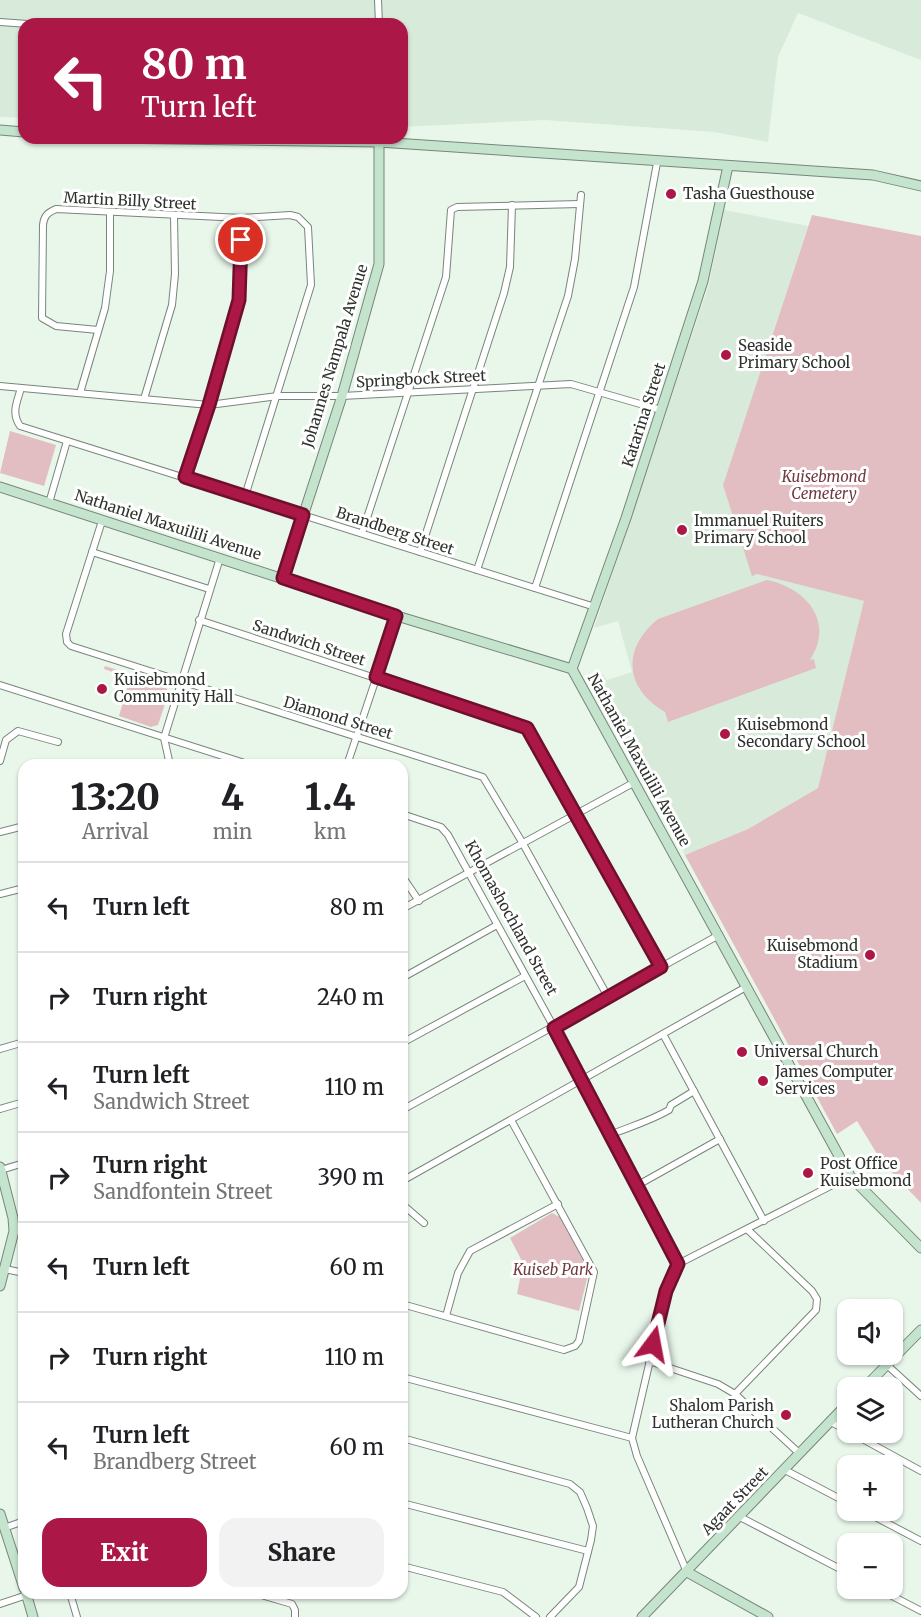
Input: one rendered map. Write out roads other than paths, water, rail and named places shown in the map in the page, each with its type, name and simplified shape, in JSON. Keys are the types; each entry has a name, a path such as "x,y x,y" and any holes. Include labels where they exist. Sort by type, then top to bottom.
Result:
{"street":[{"path":"378,0 379,18"},
{"path":"0,22 18,23"},
{"path":"0,130 18,132"},
{"path":"408,142 657,163 873,175 921,186"},
{"name":"Johannes Nampala Avenue","path":"283,578 342,396 380,264 379,144"},
{"path":"535,588 634,287 657,163"},
{"name":"Katarina Street","path":"572,669 595,607 703,281 728,166"},
{"path":"477,570 568,296 575,259 581,195"},
{"path":"362,533 406,393 446,277 451,210 457,207 580,204"},
{"path":"420,552 510,267 512,205"},
{"name":"Martin Billy Street","path":"98,330 56,326 42,318 42,225 44,217 56,209 242,218 290,215 298,217 308,227 311,285 245,496"},
{"path":"80,393 105,308 110,271 110,212"},
{"path":"144,399 172,305 175,274 174,216"},
{"path":"185,477 209,405 239,300 242,218"},
{"name":"Springbock Street","path":"0,386 209,405 278,396 342,396 571,384 661,410"},
{"name":"Brandberg Street","path":"21,388 14,410 15,419 20,426 595,607"},
{"path":"49,502 67,441"},
{"name":"Nathaniel Maxuilili Avenue","path":"0,487 396,616 572,669 850,1176 921,1248"},
{"name":"Diamond Street","path":"102,521 66,634 67,642 71,646 479,775 486,781 522,842 608,997"},
{"path":"92,552 209,589"},
{"path":"169,759 164,738 220,558"},
{"path":"349,759 396,616"},
{"name":"Sandwich Street","path":"199,620 527,728 577,813 661,967"},
{"path":"0,685 232,759"},
{"path":"0,762 6,740 18,731 58,742"},
{"path":"408,906 635,782"},
{"name":"Khomashochland Street","path":"408,816 445,831 583,1080 678,1264"},
{"path":"0,832 18,828"},
{"path":"408,885 419,901"},
{"path":"0,894 18,890"},
{"path":"408,975 497,925"},
{"path":"408,1107 719,935"},
{"path":"408,1039 525,976"},
{"path":"408,1178 746,987"},
{"path":"663,1034 764,1221"},
{"path":"0,1049 18,1044"},
{"path":"612,1134 632,1126 640,1126 669,1110 671,1105 694,1091"},
{"path":"0,1109 18,1104"},
{"path":"408,1306 564,1350 575,1346 581,1334 594,1272 512,1120"},
{"path":"638,1185 720,1139"},
{"path":"0,1286 14,1231 13,1218 0,1169 18,1164"},
{"path":"768,1617 687,1572 641,1466 632,1438 666,1291 678,1264 850,1176"},
{"path":"446,1316 458,1273 470,1251 558,1204"},
{"path":"408,1209 424,1222"},
{"path":"735,1394 816,1310 817,1305 812,1291 748,1230"},
{"path":"5,1269 18,1272"},
{"path":"903,1349 921,1330"},
{"path":"649,1361 718,1384 735,1394 799,1453"},
{"path":"875,1377 887,1365 921,1396"},
{"path":"408,1379 632,1438"},
{"name":"Agaat Street","path":"642,1617 837,1413"},
{"path":"829,1421 837,1425"},
{"path":"408,1440 570,1484 580,1492 593,1526 588,1551 579,1587 550,1617"},
{"path":"869,1443 921,1471"},
{"path":"785,1470 837,1497"},
{"path":"408,1505 588,1551"},
{"path":"0,1514 18,1567"},
{"path":"740,1517 837,1567"},
{"path":"883,1521 921,1541"},
{"path":"4,1528 18,1523"},
{"path":"408,1568 508,1594 536,1617"},
{"path":"0,1604 18,1596"},
{"path":"29,1599 33,1617"},
{"path":"72,1599 77,1617"},
{"path":"275,1599 292,1604 295,1617"},
{"path":"898,1599 921,1611"}],"place":[{"name":"Tasha Guesthouse","path":"671,194"},
{"name":"Seaside Primary School","path":"726,355"},
{"name":"Immanuel Ruiters Primary School","path":"682,530"},
{"name":"Kuisebmond Community Hall","path":"102,689"},
{"name":"Kuisebmond Secondary School","path":"725,734"},
{"name":"Kuisebmond Stadium","path":"870,955"},
{"name":"Universal Church","path":"742,1052"},
{"name":"James Computer Services","path":"763,1081"},
{"name":"Post Office Kuisebmond","path":"808,1173"},
{"name":"Shalom Parish Lutheran Church","path":"786,1415"}],"park label":[{"name":"Kuisebmond Cemetery","path":"824,486"},
{"name":"Kuiseb Park","path":"553,1270"}]}
